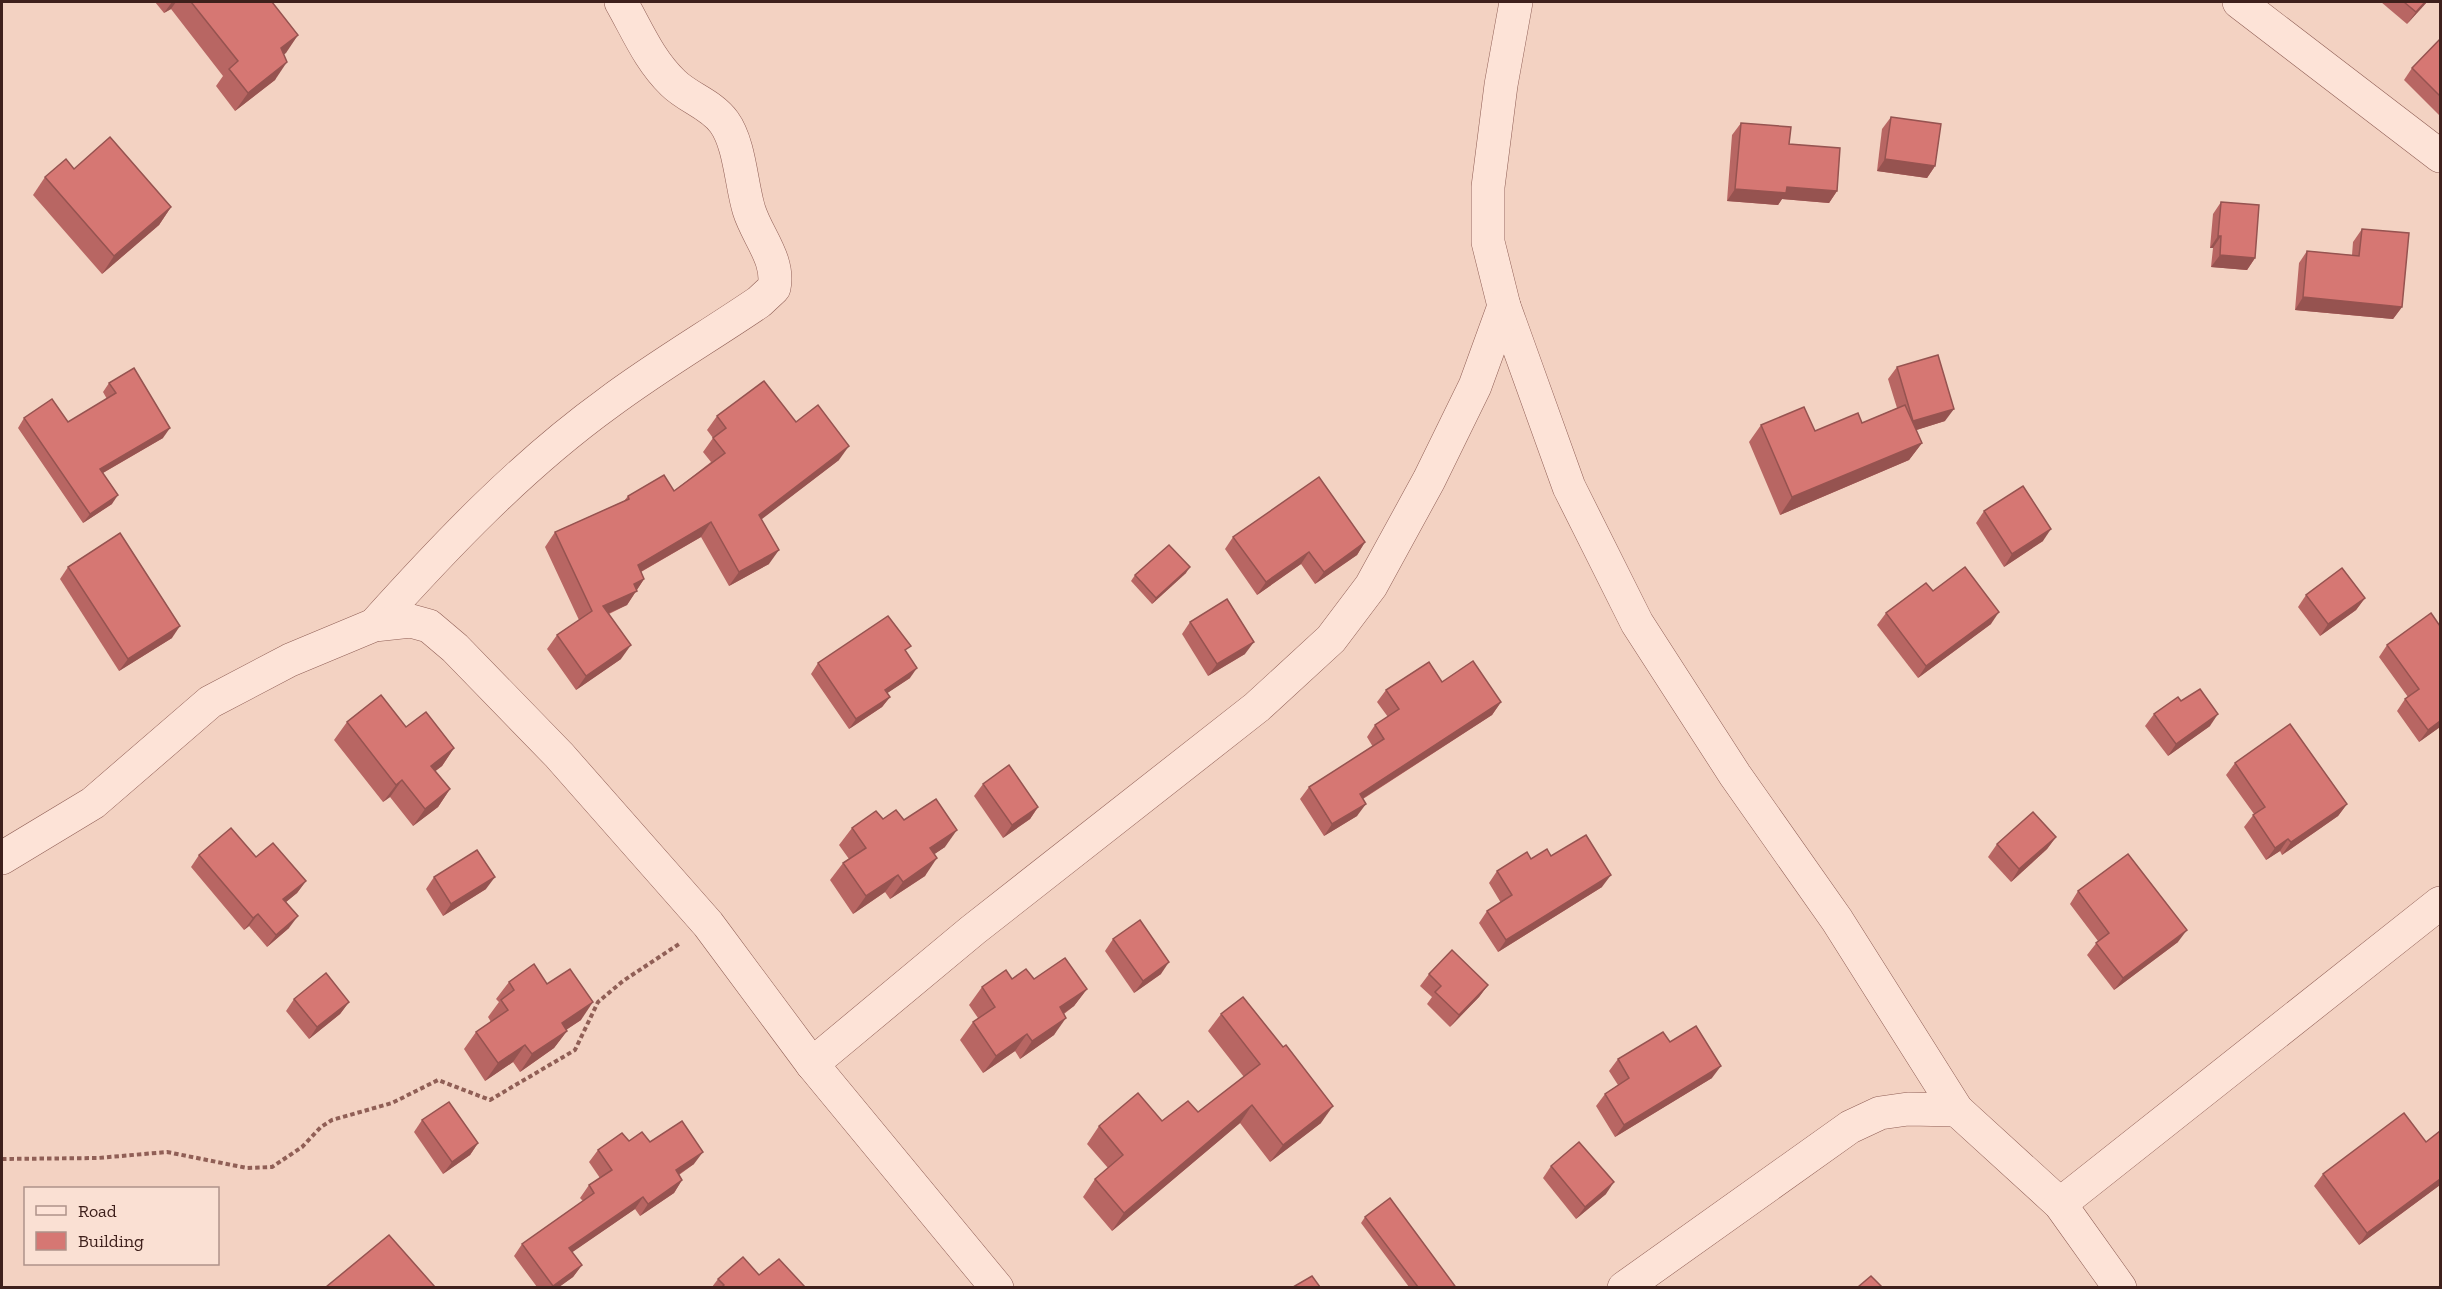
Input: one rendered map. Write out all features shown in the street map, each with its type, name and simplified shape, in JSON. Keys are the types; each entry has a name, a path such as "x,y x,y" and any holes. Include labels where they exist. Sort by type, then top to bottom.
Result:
{"street":[{"path":"374,625 440,551 530,466 607,403 759,302 774,288 775,269 750,212 735,147 724,122 706,105 674,84 649,55 621,2"},
{"path":"1516,2 1501,85 1488,187 1488,242 1504,306 1569,487 1637,622 1735,775 1837,920 1957,1110 2060,1204 2120,1287"},
{"path":"2239,2 2440,156"},
{"path":"812,1064 973,930 1257,707 1330,639 1371,586 1429,480 1475,386 1504,306"},
{"path":"2,858 93,803 210,702 290,660 374,625 411,621 429,626 455,648 559,755 708,924 812,1064 997,1287"},
{"path":"2060,1204 2440,903"},
{"path":"1624,1287 1850,1127 1880,1113 1908,1108 1957,1110"}],"path":[{"path":"2,1159 75,1159 167,1152 247,1168 272,1167 302,1147 321,1127 332,1120 392,1103 438,1080 490,1100 575,1050 598,1002 623,981 708,924"}],"building":[{"path":"191,2 272,2 298,35 281,48 287,62 248,93 229,69 238,61"},
{"path":"2404,2 2425,2 2416,12"},
{"path":"2440,39 2440,96 2412,68"},
{"path":"1891,117 1941,124 1935,166 1885,159"},
{"path":"1741,123 1791,127 1789,144 1840,148 1837,191 1787,187 1786,193 1735,189"},
{"path":"110,137 171,207 114,256 45,177 66,159 74,169"},
{"path":"2221,202 2259,205 2255,258 2220,255 2221,236 2218,236"},
{"path":"2362,229 2409,233 2402,307 2303,297 2307,251 2359,256"},
{"path":"1938,355 1954,409 1913,421 1897,367"},
{"path":"134,368 170,428 100,469 118,495 90,514 24,418 52,399 68,422 116,393 109,383"},
{"path":"764,381 796,422 818,405 849,446 759,515 779,550 739,572 711,522 638,565 644,579 634,584 637,591 603,606 631,645 586,676 557,635 592,611 555,532 629,499 628,496 664,475 674,491 725,453 713,438 726,428 717,416"},
{"path":"1905,405 1922,443 1792,497 1761,425 1804,407 1815,431 1858,413 1862,423"},
{"path":"1319,477 1365,542 1324,572 1309,552 1266,582 1233,537"},
{"path":"2023,486 2051,529 2012,554 1984,511"},
{"path":"120,533 180,626 128,659 68,567"},
{"path":"1169,545 1190,567 1156,598 1135,575"},
{"path":"1965,567 1999,612 1926,666 1886,613 1926,583 1933,591"},
{"path":"2342,568 2365,598 2328,624 2306,595"},
{"path":"1227,599 1254,642 1217,664 1190,622"},
{"path":"2431,613 2440,626 2440,721 2428,730 2405,699 2419,689 2387,645"},
{"path":"888,616 911,646 905,650 917,668 885,690 890,697 856,719 818,663"},
{"path":"1473,661 1501,702 1360,794 1366,804 1332,824 1309,787 1384,739 1375,725 1399,709 1386,690 1429,662 1442,682"},
{"path":"2200,689 2218,714 2176,744 2154,714 2178,697 2181,701"},
{"path":"381,695 406,727 426,712 454,748 431,766 450,789 425,809 402,780 396,785 347,722"},
{"path":"2290,724 2347,804 2291,842 2288,839 2275,848 2253,815 2265,807 2235,763"},
{"path":"1009,765 1038,807 1012,825 983,784"},
{"path":"936,799 957,830 930,848 937,858 903,882 898,875 866,896 843,863 866,848 852,828 876,811 883,819 896,810 904,820"},
{"path":"2033,812 2056,837 2019,869 1997,844"},
{"path":"231,828 256,857 273,843 306,881 283,899 298,916 276,935 258,914 253,918 199,855"},
{"path":"1586,835 1611,875 1506,940 1487,911 1512,895 1497,871 1527,852 1531,859 1547,849 1551,856"},
{"path":"477,850 495,877 451,904 434,877"},
{"path":"2128,854 2187,930 2123,978 2096,943 2109,933 2078,891"},
{"path":"1140,920 1169,962 1143,981 1113,939"},
{"path":"1452,950 1488,985 1459,1015 1435,992 1441,986 1429,974"},
{"path":"1065,958 1087,989 1060,1007 1066,1018 1032,1041 1027,1034 996,1056 973,1022 995,1007 982,987 1006,970 1012,979 1026,969 1034,979"},
{"path":"534,964 547,984 570,969 593,1002 562,1023 567,1031 532,1054 525,1045 498,1063 476,1032 508,1010 501,1000 514,990 509,982"},
{"path":"326,973 349,1002 317,1027 294,999"},
{"path":"1243,997 1283,1047 1286,1045 1333,1106 1283,1145 1252,1105 1124,1213 1095,1179 1123,1155 1099,1126 1138,1093 1162,1121 1188,1101 1198,1112 1260,1064 1221,1014"},
{"path":"1696,1026 1721,1066 1624,1125 1605,1094 1629,1078 1618,1059 1663,1032 1670,1042"},
{"path":"449,1102 478,1143 452,1162 422,1120"},
{"path":"2404,1113 2426,1142 2440,1131 2440,1179 2367,1233 2323,1174"},
{"path":"682,1121 703,1152 676,1170 682,1180 648,1204 643,1197 569,1248 582,1265 553,1286 522,1244 594,1193 589,1185 612,1170 598,1150 622,1133 629,1141 642,1132 650,1142"},
{"path":"1579,1142 1614,1182 1585,1207 1551,1166"},
{"path":"1390,1198 1455,1286 1418,1287 1365,1217"},
{"path":"389,1235 435,1287 326,1287"},
{"path":"743,1257 759,1275 779,1259 805,1287 722,1287 724,1285 718,1279"},
{"path":"1312,1276 1320,1287 1293,1287"},
{"path":"1871,1276 1882,1287 1858,1287"}]}
